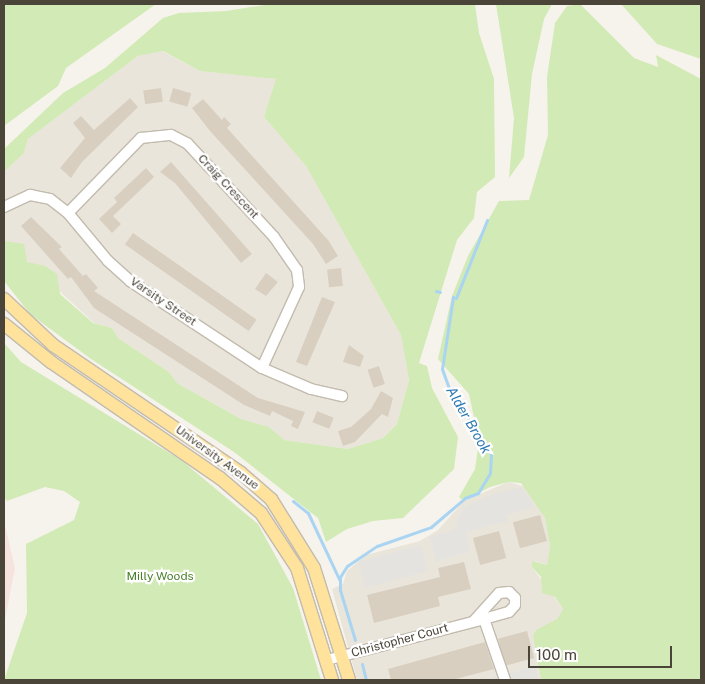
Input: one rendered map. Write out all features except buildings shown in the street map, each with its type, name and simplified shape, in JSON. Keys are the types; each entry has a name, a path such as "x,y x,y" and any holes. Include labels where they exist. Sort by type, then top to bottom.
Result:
{"main road":[{"name":"University Avenue","path":"4,299 53,345 241,473 271,499 313,565 349,680"},
{"name":"University Avenue","path":"4,324 44,357 250,501 271,524 297,568 332,680"}],"street":[{"name":"Craig Crescent","path":"68,213 141,138 171,134 187,143 275,238 296,270 296,295 262,368"},
{"name":"Varsity Street","path":"4,207 19,198 40,195 68,213 108,261 130,281 262,368 311,389 342,396"},
{"name":"Christopher Court","path":"327,660 479,620 505,680"}],"shaded area":[{"path":"162,51 200,71 277,79 264,117 306,166 401,335 409,380 397,424 383,438 348,449 283,440 269,427 241,419 177,383 169,372 118,338 112,328 94,323 4,240 4,172 24,153 28,139 138,56"},
{"path":"508,482 526,487 545,518 550,546 547,565 535,561 531,566 563,609 557,619 533,636 541,680 357,680 332,589 343,584 347,571 366,555 420,541 438,530 464,501"},
{"path":"521,487 535,507 507,515 508,521 466,532 470,552 436,561 430,537 454,530 463,508 488,496"},
{"path":"4,521 15,568 4,625"},
{"path":"421,545 428,571 365,588 358,562"},
{"path":"535,666 538,680 484,680"}],"green space":[{"path":"4,4 156,4 66,68 58,86 4,126"},
{"path":"271,4 475,4 479,33 494,79 495,177 477,192 474,218 457,240 419,363 427,366 432,388 458,437 454,469 403,518 373,521 347,529 326,542 318,518 234,452 91,359 30,314 4,281 4,241 24,244 27,262 45,266 57,274 60,294 93,323 112,328 118,338 169,372 177,383 241,419 269,427 284,440 348,449 383,438 397,424 409,380 401,335 306,166 264,117 276,79 200,71 163,51 138,56 28,139 24,153 4,172 4,149 63,93 105,68 163,18 179,13 226,11"},
{"path":"496,4 552,4 544,19 532,74 524,157 509,178 514,118"},
{"path":"580,4 634,58 658,67 656,55 701,79 701,680 541,680 533,636 536,630 557,619 563,609 555,597 542,593 541,577 531,566 533,561 547,565 550,546 545,518 521,483 508,482 490,487 464,501 459,497 475,469 479,441 469,394 438,359 452,296 468,256 499,201 529,200 548,135 547,77 555,23 567,6"},
{"path":"621,4 701,4 701,59 657,44"},
{"name":"Milly Woods","path":"4,343 21,362 181,460 258,524 293,588 321,680 4,680 27,613 26,544 74,520 80,502 64,491 45,487 7,501 4,497"}],"waterway":[{"path":"456,298 487,220"},
{"name":"Alder Brook","path":"436,291 440,292"},
{"name":"Alder Brook","path":"355,640 340,590 340,577 347,566 377,546 431,527 465,498 478,493 490,473 491,454 450,391 442,369 453,297"},
{"path":"293,501 308,513 339,579"},
{"name":"Alder Brook","path":"362,664 366,680"}]}
